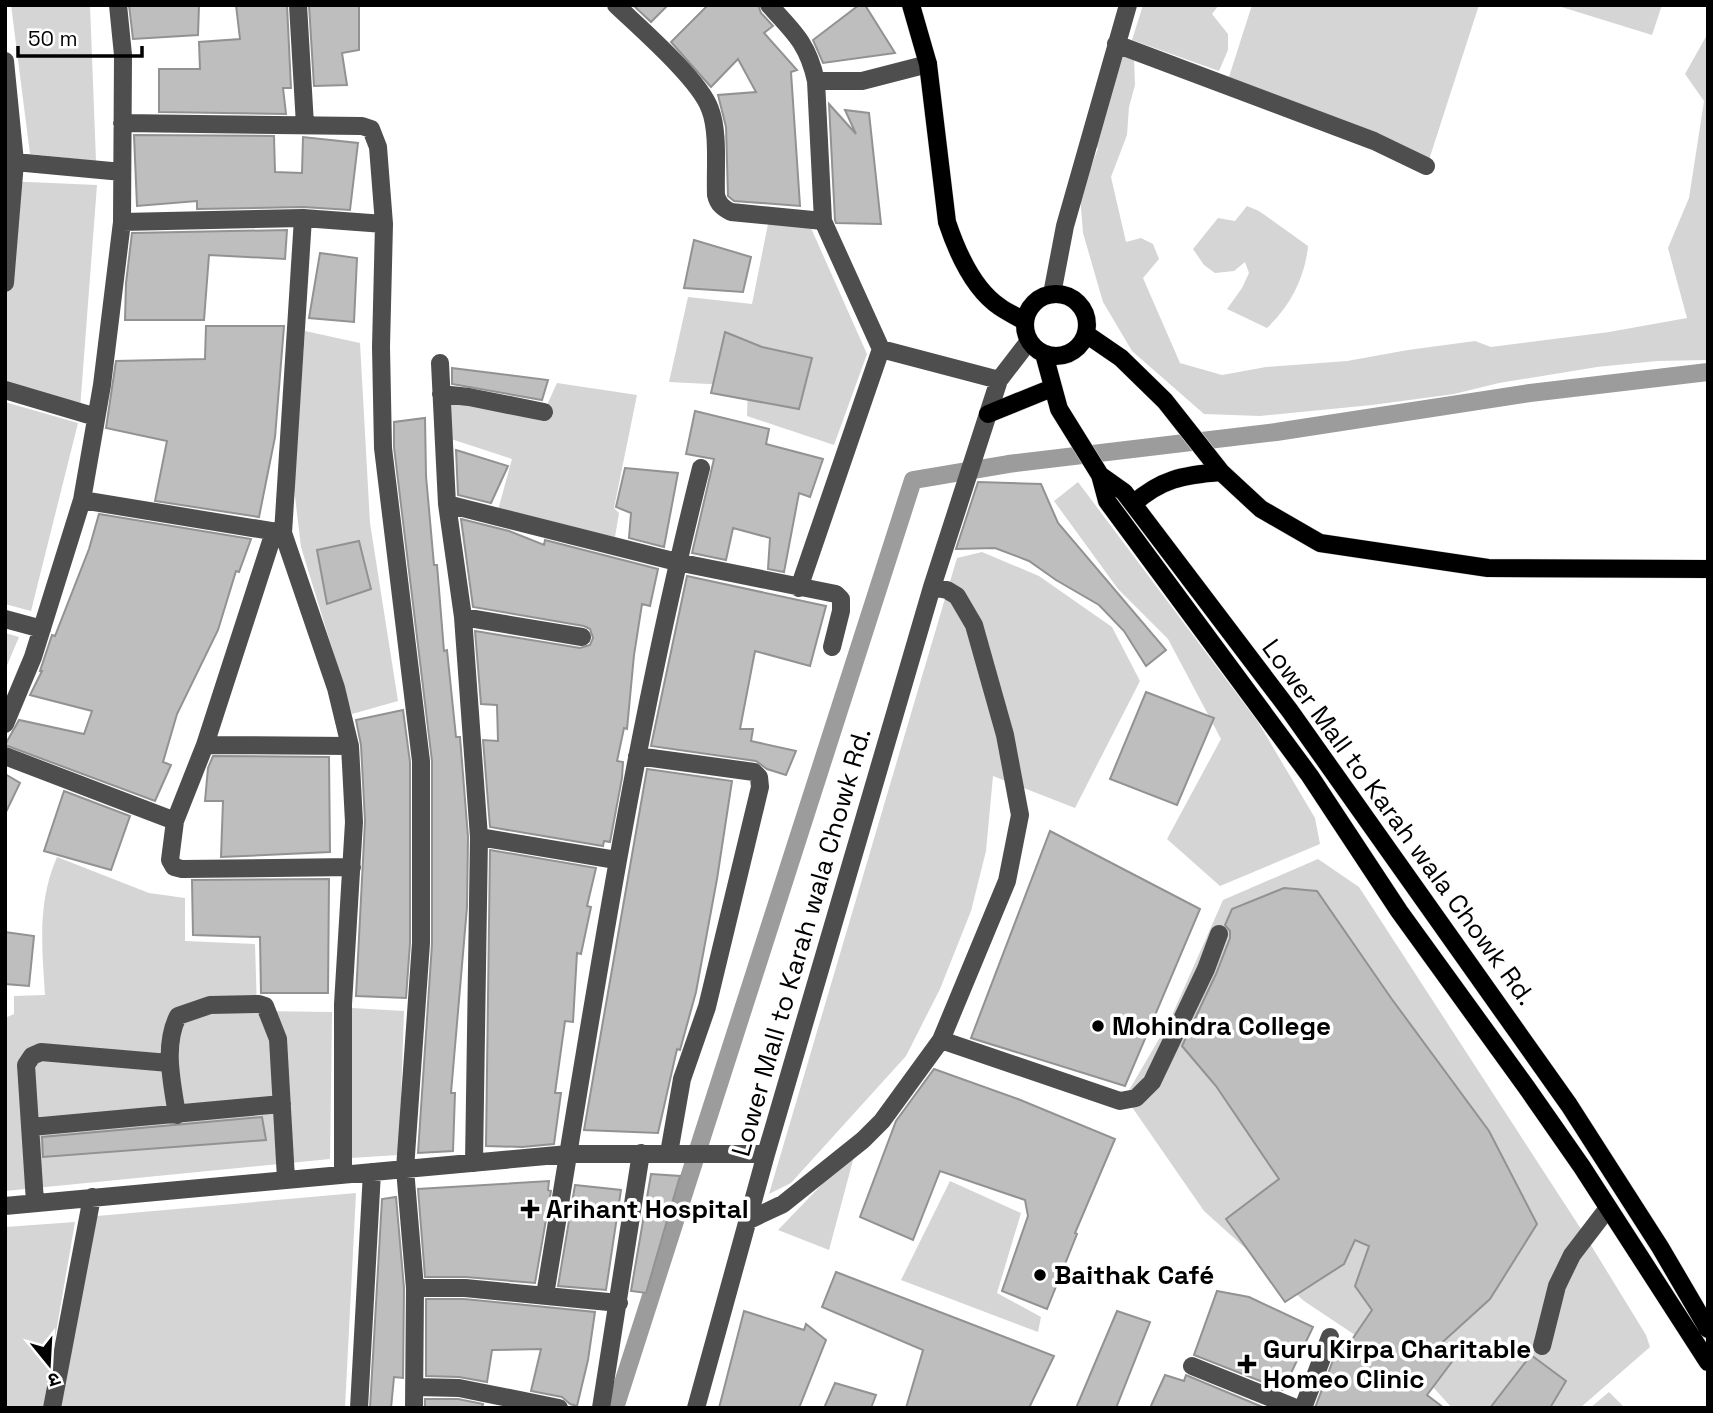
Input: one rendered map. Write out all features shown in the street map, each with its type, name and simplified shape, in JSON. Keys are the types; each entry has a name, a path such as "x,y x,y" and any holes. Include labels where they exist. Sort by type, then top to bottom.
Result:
{"main road":[{"path":"911,5 928,64 947,222 954,244 984,292 998,306 1024,321"},
{"path":"1052,294 1062,294 1080,304 1085,313 1086,334 1074,350 1065,355 1044,354 1029,341 1024,321 1033,303 1052,294"},
{"path":"1086,334 1121,358 1165,401 1217,466 1261,509 1320,542 1488,568 1708,569"},
{"name":"Lower Mall to Karah wala Chowk Rd.","path":"1044,354 1059,409 1098,472 1124,492 1290,711 1569,1105 1660,1247 1708,1329"},
{"path":"988,414 1052,388"},
{"path":"1133,505 1151,488 1217,466"},
{"path":"1098,472 1107,501 1310,776 1399,911 1581,1167 1708,1362"},
{"path":"1581,1167 1600,1154"}],"street":[{"path":"5,724 42,629 82,500 96,417 122,222 123,55 118,5"},
{"path":"298,5 305,125"},
{"path":"616,5 704,94 714,123 716,195 724,209 731,212 823,221"},
{"path":"769,5 801,40 811,60 816,81 823,221 881,349 799,588"},
{"path":"1052,294 1065,226 1128,5"},
{"path":"1116,44 1374,141 1426,166"},
{"path":"5,61 15,162 5,284"},
{"path":"816,81 862,81 928,64"},
{"path":"122,123 305,125 371,129 377,148 384,224 383,448 421,761 421,943 405,1169 415,1289 414,1408"},
{"path":"15,162 122,172"},
{"path":"122,222 303,218 384,224"},
{"path":"303,218 279,533 205,745 175,821 170,860 174,867 182,869 352,867"},
{"name":"Lower Mall to Karah wala Chowk Rd.","path":"696,1408 766,1154 932,587 999,380 1029,341"},
{"path":"881,349 999,380"},
{"path":"440,363 447,504 463,617 479,837 474,1163"},
{"path":"5,390 96,417"},
{"path":"442,394 544,412"},
{"path":"545,1295 616,860 677,562 701,468"},
{"path":"82,500 279,533"},
{"path":"447,504 677,562 840,596 841,611 832,647"},
{"path":"279,533 336,688 350,746 354,809 343,1004 343,1175"},
{"path":"747,1221 783,1204 863,1140 882,1121 941,1040 1007,881 1020,815 1005,735 974,625 957,596 947,590 932,587"},
{"path":"463,617 582,637"},
{"path":"5,619 42,629"},
{"path":"205,745 350,746"},
{"path":"5,756 175,821"},
{"path":"638,756 754,772 759,777 760,787 707,1007 682,1079 669,1153"},
{"path":"479,837 616,860"},
{"path":"941,1040 1120,1101 1136,1098 1152,1082 1206,969 1219,934"},
{"path":"177,1115 169,1063 172,1028 178,1016 210,1005 265,1006 278,1038 286,1180"},
{"path":"35,1202 26,1065 32,1056 41,1052 169,1063"},
{"path":"31,1127 282,1104"},
{"path":"601,1408 641,1153"},
{"path":"5,1206 568,1154 766,1154"},
{"path":"359,1408 372,1172"},
{"path":"52,1408 92,1197"},
{"path":"1542,1346 1557,1286 1567,1265 1608,1208"},
{"path":"415,1289 465,1288 619,1303"},
{"path":"1192,1366 1305,1406 1330,1337"},
{"path":"415,1387 459,1388 559,1408"}],"shaded area":[{"path":"11,5 90,5 96,161 30,154"},
{"path":"1143,5 1219,5 1212,14 1228,34 1228,50 1219,71 1132,40"},
{"path":"1252,5 1479,5 1427,166 1228,80"},
{"path":"1555,5 1662,5 1652,35"},
{"path":"1708,33 1708,360 1657,361 1597,367 1499,383 1454,394 1372,405 1260,416 1204,414 1132,351 1103,302 1083,233 1079,181 1091,167 1098,148 1085,139 1124,54 1134,58 1135,85 1129,107 1127,135 1111,177 1126,242 1141,238 1153,244 1159,259 1143,278 1180,363 1222,375 1266,367 1347,361 1475,341 1491,347 1609,332 1687,318 1668,248 1689,198 1704,101 1685,74"},
{"path":"5,181 97,185 80,409 5,383"},
{"path":"1247,206 1259,211 1308,246 1304,269 1295,291 1267,328 1227,309 1249,273 1245,262 1234,271 1215,273 1204,265 1193,249 1218,218 1235,221"},
{"path":"769,219 811,228 867,354 834,445 747,416 748,386 669,382 688,297 752,304"},
{"path":"305,331 360,343 370,523 398,701 352,714 301,547 294,488"},
{"path":"557,383 637,395 614,508 619,513 615,537 498,510 512,459 448,438 446,398 542,416"},
{"path":"5,402 78,423 31,611 5,604"},
{"path":"1078,482 1258,722 1315,818 1320,844 1220,886 1167,839 1221,739 1168,639 1118,589 1054,501"},
{"path":"982,552 1039,576 1112,627 1140,681 1075,808 993,776 986,851 971,911 940,989 906,1056 791,1183 769,1194 957,558"},
{"path":"5,633 19,637 5,670"},
{"path":"57,857 149,893 185,898 185,941 255,944 257,1011 332,1012 330,1159 5,1191 5,1018 14,1014 14,996 45,995 42,925 46,891"},
{"path":"1318,859 1359,887 1581,1229 1646,1335 1650,1347 1580,1408 1452,1408 1433,1387 1304,1301 1204,1211 1125,1097 1169,1022 1223,900"},
{"path":"352,1008 404,1011 399,1155 350,1158"},
{"path":"856,1149 829,1250 778,1230"},
{"path":"950,1181 1021,1213 997,1293 1041,1317 1038,1332 901,1280"},
{"path":"356,1193 345,1408 59,1408 97,1216"},
{"path":"75,1222 43,1408 5,1408 5,1227"},
{"path":"1609,1392 1625,1408 1590,1408"}],"building":[{"path":"129,5 199,5 198,35 133,39"},
{"path":"236,5 287,5 291,88 283,88 286,114 159,112 159,69 200,69 199,42 240,39"},
{"path":"309,5 359,5 359,50 342,53 347,85 314,86"},
{"path":"633,5 668,5 651,22"},
{"path":"708,5 758,5 761,13 773,26 764,33 797,70 791,72 800,206 734,201 728,196 726,127 718,95 756,92 738,59 711,87 671,42"},
{"path":"859,5 865,5 895,53 823,63 813,40"},
{"path":"829,104 856,134 845,110 869,113 881,224 836,223"},
{"path":"134,135 274,136 275,172 302,173 303,137 358,143 350,210 303,207 197,209 197,201 137,206"},
{"path":"287,230 285,259 209,255 204,320 125,320 132,233"},
{"path":"694,240 751,257 743,292 684,288"},
{"path":"320,253 357,258 354,322 309,318"},
{"path":"206,326 284,326 275,437 259,517 155,501 167,441 106,428 116,361 205,359"},
{"path":"725,332 762,347 812,358 799,409 711,393"},
{"path":"452,368 548,380 542,400 452,384"},
{"path":"695,411 769,429 766,444 823,459 810,497 799,493 784,572 768,569 770,538 733,528 726,560 692,553 714,459 686,454"},
{"path":"425,418 426,476 434,565 437,565 444,651 447,650 456,737 460,737 468,837 467,907 451,1093 455,1093 453,1151 418,1153 432,944 432,761 394,447 394,422"},
{"path":"456,450 508,466 491,503 458,495"},
{"path":"625,468 678,473 664,547 629,538 631,513 616,507"},
{"path":"978,482 1041,484 1058,523 1166,650 1146,666 1124,631 1099,605 1029,561 995,548 956,549"},
{"path":"99,514 251,539 239,572 236,571 218,630 177,714 163,762 171,765 155,801 5,745 19,720 84,734 92,711 30,695 42,671 52,635 55,636 89,549"},
{"path":"461,519 509,531 544,545 545,540 658,569 650,606 642,604 627,729 624,728 617,761 623,762 622,778 610,842 604,841 603,846 490,827 483,740 498,741 497,705 481,704 475,631 580,648 590,645 593,638 590,629 584,626 473,607"},
{"path":"359,541 371,589 327,604 317,550"},
{"path":"687,576 826,606 810,666 755,651 740,729 753,729 751,741 796,751 786,775 767,769 756,761 651,746"},
{"path":"1146,692 1214,718 1177,805 1110,779"},
{"path":"403,710 410,762 410,943 406,998 356,996 365,821 361,745 356,720"},
{"path":"213,756 329,757 330,852 221,857 223,801 205,801 208,768"},
{"path":"647,769 732,781 717,879 696,992 680,1050 677,1049 658,1133 584,1130"},
{"path":"5,774 20,783 5,814"},
{"path":"64,791 130,816 111,870 44,851"},
{"path":"1050,831 1200,909 1125,1086 971,1038"},
{"path":"490,850 596,868 587,906 591,907 581,954 577,953 573,1022 565,1021 555,1093 561,1093 554,1144 486,1146"},
{"path":"329,879 328,993 261,993 260,937 193,935 192,880"},
{"path":"1284,888 1317,891 1391,998 1489,1131 1537,1224 1490,1299 1436,1348 1454,1359 1427,1395 1444,1408 1315,1408 1341,1339 1349,1344 1372,1310 1355,1286 1369,1246 1355,1240 1344,1264 1285,1302 1226,1219 1279,1179 1216,1086 1182,1046 1230,938 1230,931 1225,925 1232,909"},
{"path":"5,932 34,936 29,986 5,984"},
{"path":"934,1069 1018,1099 1115,1139 1075,1233 1077,1234 1047,1309 1002,1291 1028,1216 1025,1200 940,1171 913,1240 860,1217 896,1121"},
{"path":"262,1117 266,1140 43,1157 42,1137"},
{"path":"651,1174 680,1176 646,1293 631,1291"},
{"path":"549,1181 548,1190 551,1191 535,1283 466,1277 425,1277 418,1189"},
{"path":"575,1185 621,1190 606,1290 558,1286"},
{"path":"396,1197 404,1288 403,1378 394,1377 391,1408 370,1408 382,1199"},
{"path":"836,1272 1054,1356 1029,1408 906,1408 923,1350 822,1307"},
{"path":"1217,1291 1249,1297 1313,1327 1283,1390 1194,1355"},
{"path":"426,1299 464,1299 595,1312 588,1360 577,1406 562,1397 531,1391 541,1349 492,1350 487,1382 459,1377 426,1376"},
{"path":"744,1311 804,1330 806,1324 826,1340 799,1408 719,1408"},
{"path":"1117,1311 1150,1322 1116,1408 1076,1408"},
{"path":"1531,1355 1566,1381 1550,1408 1490,1408"},
{"path":"1165,1375 1184,1381 1186,1375 1265,1408 1150,1408"},
{"path":"835,1383 876,1395 871,1408 824,1408"},
{"path":"425,1399 458,1399 483,1404 482,1408 425,1408"}],"waterway":[{"path":"615,1408 913,480 1008,464 1276,432 1530,393 1708,372"}],"place":[{"name":"Mohindra College","path":"1098,1026"},
{"name":"Arihant Hospital","path":"530,1209"},
{"name":"Baithak Café","path":"1040,1275"},
{"name":"Guru Kirpa Charitable Homeo Clinic","path":"1247,1364"}]}
